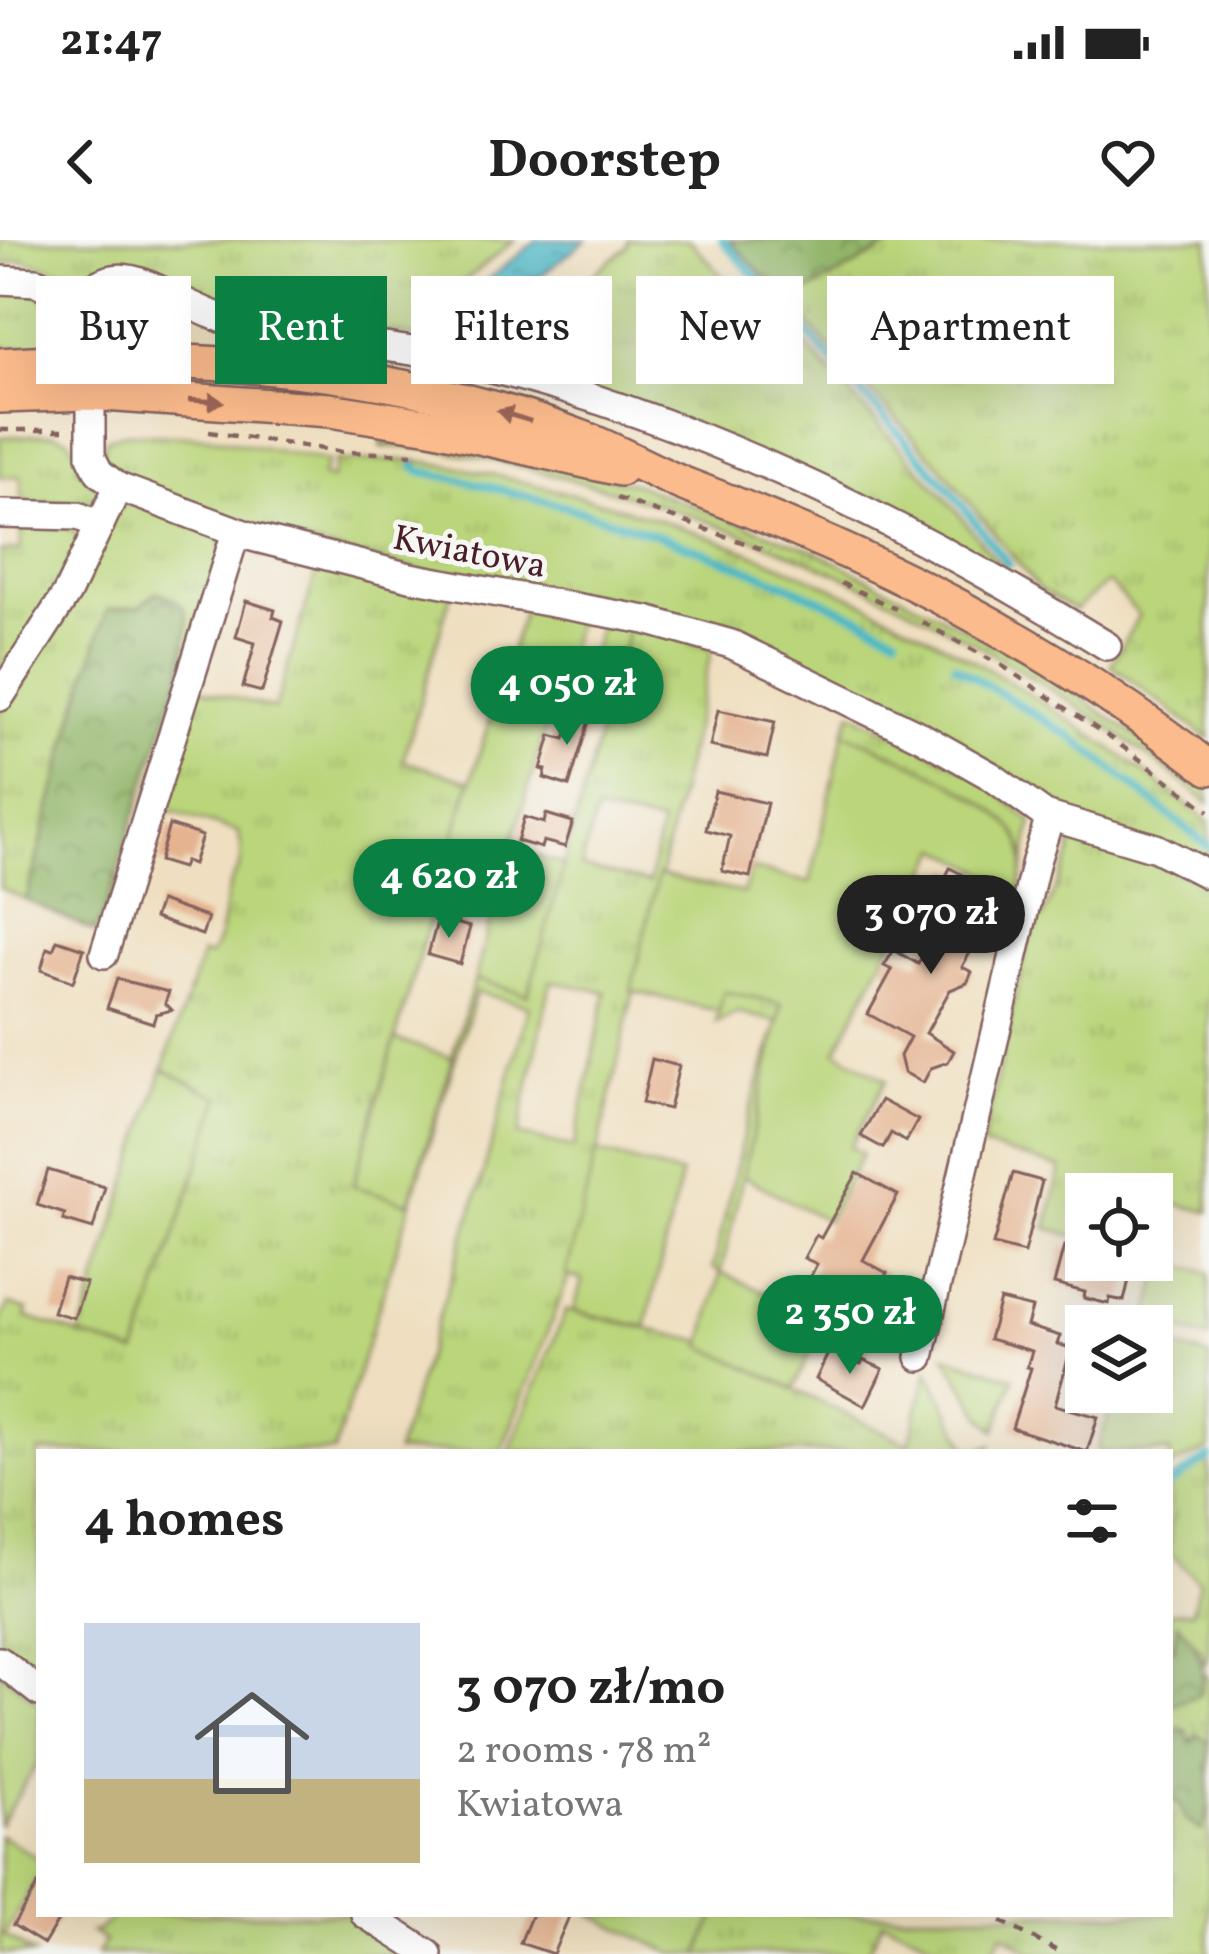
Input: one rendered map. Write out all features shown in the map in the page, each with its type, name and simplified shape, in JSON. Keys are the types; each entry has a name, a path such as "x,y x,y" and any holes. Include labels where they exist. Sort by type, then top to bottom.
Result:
{"main road":[{"path":"0,365 36,370"},
{"path":"0,396 57,384"},
{"path":"141,384 431,426 663,476 782,521 912,580 1088,682 1209,768"}],"street":[{"path":"0,280 36,282"},
{"path":"191,303 235,323 432,355 626,411 745,457 914,532 1107,646"},
{"path":"0,697 51,620 118,488 92,461 90,384"},
{"name":"Kwiatowa","path":"118,488 236,532 410,577 646,620 731,644 922,737 1050,817 1156,848 1209,875"},
{"path":"0,514 78,516 100,525"},
{"path":"104,954 236,532"},
{"path":"920,1358 1050,817"},
{"path":"0,1661 36,1690"},
{"path":"370,1917 428,1954"}],"path":[{"path":"0,430 59,428 74,436"},
{"path":"195,430 326,450 413,454"},
{"path":"604,495 772,553"},
{"path":"838,581 1003,666 1209,811"},
{"path":"1000,1921 1063,1954"}],"green space":[{"path":"0,240 515,240 470,276 411,276 411,336 387,332 387,276 215,276 215,304 191,293 191,276 164,276 127,262 77,275 22,260 0,265"},
{"path":"628,240 690,240 722,276 636,276 636,384 803,384 803,343 827,369 827,384 841,384 943,495 1005,572 557,384 612,384 612,276 591,276 627,247"},
{"path":"729,240 900,240 837,276 827,276 827,281 803,295 803,276 763,276"},
{"path":"900,240 1209,240 1209,739 1111,665 1139,615 1108,582 1075,610 1039,589 941,467 864,384 1114,384 1114,276 837,276"},
{"path":"827,281 827,344 803,318 803,295"},
{"path":"0,289 30,289 36,293 36,347 0,348"},
{"path":"125,433 209,437 328,461 322,476 332,479 335,461 408,460 458,467 579,496 749,552 910,626 1064,716 1209,822 1209,863 1059,813 762,650 299,542 115,475 100,447 105,447 106,439"},
{"path":"55,434 69,439 82,460 77,467 105,495 85,502 28,503 21,494 21,476 0,477 0,437"},
{"path":"434,439 632,483 813,550 1028,661 1209,787 1209,803 1136,747 983,648 820,566 735,531 561,477 472,456 382,447 381,443"},
{"path":"130,502 214,532 223,554 160,770 122,884 98,933 93,931 128,860 185,681 187,628 182,607 157,592 141,606 107,610 26,900 0,888 0,703 44,641 111,520"},
{"path":"28,525 68,528 82,547 0,688 0,551 20,550 22,531"},
{"path":"262,545 452,590 403,761 470,781 353,1185 408,1203 475,979 528,994 630,621 712,648 569,1276 502,1449 397,1449 479,1189 529,1006 476,992 335,1449 36,1449 36,1683 0,1654 0,1321 9,1304 28,1310 26,1317 136,1353 220,1098 163,1069 202,954 210,956 217,942 242,855 238,832 159,807 195,687 275,709 317,570 259,555","holes":["596,812 661,824 649,883 581,867","551,981 606,992 574,1148 518,1135"]},
{"path":"157,592 172,598 186,613 182,669 102,918 93,931 26,900 107,609 140,606"},
{"path":"525,605 578,616 511,848 564,865 528,995 475,979 492,914 435,898"},
{"path":"602,618 630,621 612,688 586,676"},
{"path":"852,712 982,778 1032,822 1020,891 946,781 844,732"},
{"path":"844,732 944,779 994,811 1022,845 1024,862 1020,891 940,848 836,1051 886,1080 850,1147 862,1154 827,1221 743,1176 782,1004 724,991 719,1011 631,991 658,875 743,893 752,869 810,883"},
{"path":"1072,833 1209,883 1209,1212 1173,1203 1173,1173 1065,1173 1065,1233 1047,1228 1061,1168 982,1146 1034,913 1043,918 1071,854"},
{"path":"723,991 782,1004 778,1022 738,1012 716,1023"},
{"path":"778,1023 721,1272 713,1268 747,1120"},
{"path":"395,1039 453,1058 409,1203 353,1186"},
{"path":"163,1069 220,1098 136,1354 80,1335"},
{"path":"596,1152 681,1175 646,1327 574,1311 582,1280 566,1275"},
{"path":"1173,1264 1209,1273 1209,1339 1173,1328 1173,1305 1152,1305 1157,1281 1173,1281"},
{"path":"721,1272 824,1321 794,1388 702,1346"},
{"path":"566,1310 704,1342 703,1346 909,1444 928,1370 967,1447 974,1449 510,1449"},
{"path":"1173,1346 1209,1357 1209,1449 1173,1466 1173,1449 1098,1449 1109,1413 1173,1413"},
{"path":"945,1355 1014,1378 996,1431 984,1419"},
{"path":"1209,1461 1209,1650 1205,1667 1201,1649 1188,1638 1173,1646 1173,1612 1192,1611 1199,1582 1173,1556 1173,1478"},
{"path":"1178,1623 1196,1647 1202,1676 1197,1696 1173,1704 1173,1649"},
{"path":"0,1671 36,1700 36,1766 0,1825"},
{"path":"1205,1673 1209,1742 1197,1734 1189,1746 1187,1731 1180,1728 1173,1736 1173,1704 1200,1694"},
{"path":"1176,1728 1187,1731 1190,1743 1197,1734 1209,1742 1209,1807 1202,1831 1186,1819 1173,1799"},
{"path":"1173,1799 1200,1830 1209,1807 1209,1954 1034,1954 1003,1933 991,1954 941,1954 943,1946 883,1921 867,1954 699,1954 715,1917 1173,1917"},
{"path":"0,1835 36,1857 36,1880 4,1935 34,1954 0,1954"},
{"path":"113,1917 359,1917 416,1954 97,1954 105,1941 91,1932"},
{"path":"596,1917 715,1917 699,1954 674,1954"}],"water":[{"path":"537,240 586,240 541,276 492,276"}],"building":[{"path":"246,601 275,610 273,617 283,621 262,692 243,687 255,643 236,637"},
{"path":"576,703 593,708 569,786 544,778 546,770 541,769 551,735 565,739"},
{"path":"718,710 775,722 767,758 710,746"},
{"path":"715,791 767,803 750,877 722,871 730,836 706,830"},
{"path":"546,814 573,822 565,847 543,841 541,848 517,841 524,817 544,823"},
{"path":"169,825 202,836 193,864 185,861 182,868 159,861"},
{"path":"950,868 985,887 972,915 987,922 962,967 972,972 967,983 950,990 926,1033 954,1051 948,1062 931,1068 923,1083 904,1072 900,1056 910,1037 868,1014 892,970 884,966 894,950 918,964 932,947 950,912 932,903"},
{"path":"160,901 208,918 202,935 154,918"},
{"path":"438,918 470,927 460,964 428,955"},
{"path":"57,940 84,949 73,982 41,970 47,948 53,950"},
{"path":"117,979 169,992 165,1003 172,1010 156,1014 153,1023 107,1008"},
{"path":"652,1059 679,1066 669,1109 642,1103"},
{"path":"881,1100 918,1120 906,1142 891,1133 883,1148 861,1136"},
{"path":"48,1170 105,1187 93,1229 37,1205"},
{"path":"857,1173 898,1195 863,1260 887,1273 875,1294 858,1285 849,1303 808,1281 817,1264 804,1258 816,1235 821,1238"},
{"path":"1013,1173 1042,1181 1024,1253 993,1245"},
{"path":"1064,1246 1065,1281 1129,1281 1124,1301 1110,1298 1109,1304 1054,1284"},
{"path":"64,1277 86,1283 74,1318 53,1312"},
{"path":"1000,1300 1032,1308 1027,1326 1060,1336 1057,1344 1065,1346 1065,1369 1055,1405 1065,1408 1065,1413 1098,1417 1088,1449 1012,1428 1032,1351 989,1339"},
{"path":"830,1349 883,1369 865,1406 816,1379"},
{"path":"36,1888 36,1917 60,1917 44,1944 13,1925"},
{"path":"531,1917 569,1917 553,1954 520,1943"}],"waterway":[{"path":"722,240 947,486 1008,564"},
{"path":"414,466 664,538 780,582 897,635"},
{"path":"954,665 1072,737 1209,847"},
{"path":"1173,1482 1209,1457"}]}
